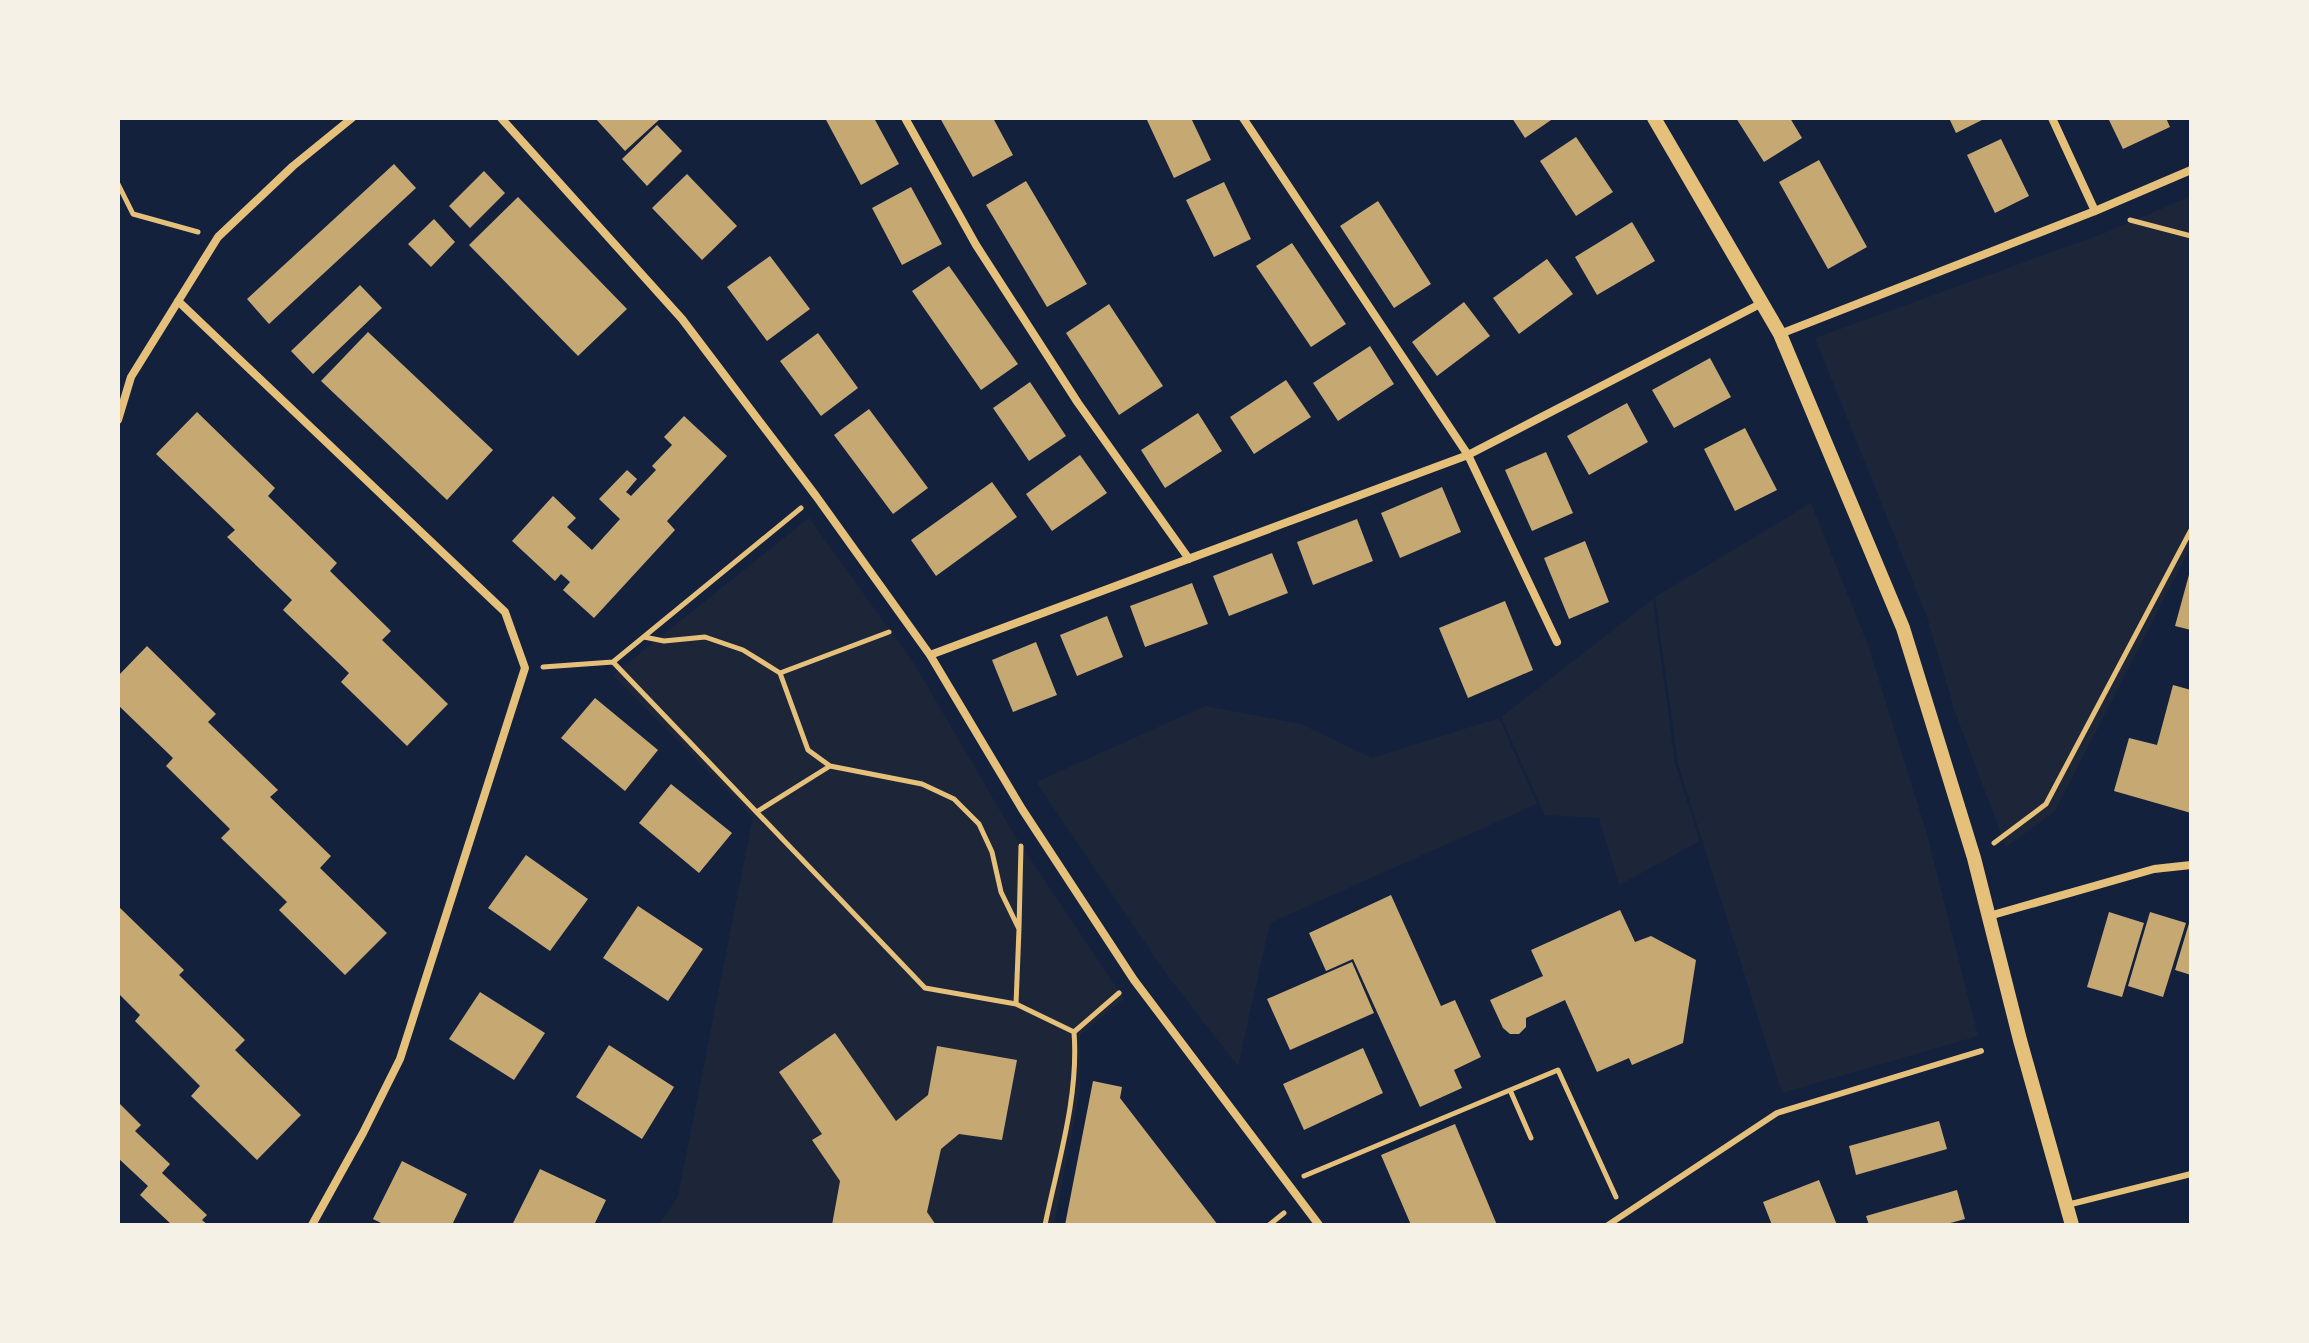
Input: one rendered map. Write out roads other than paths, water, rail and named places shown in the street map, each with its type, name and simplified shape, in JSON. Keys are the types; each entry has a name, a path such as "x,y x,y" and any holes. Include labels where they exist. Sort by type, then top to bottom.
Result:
{"street":[{"path":"118,420 131,377 218,237 293,166 352,118"},
{"path":"501,118 682,319 816,496 930,655 1022,809 1134,980 1319,1225"},
{"path":"905,118 984,258 1078,403 1189,559"},
{"path":"1243,118 1468,455 1557,642"},
{"path":"1654,118 1780,334 1903,628 1974,858 2020,1040 2072,1225"},
{"path":"2052,118 2095,211"},
{"path":"1780,334 2095,211 2191,170"},
{"path":"178,301 505,612 525,668 400,1059 312,1225"},
{"path":"930,655 1468,455 1763,303"},
{"path":"1989,916 2154,869 2191,865"}],"lane":[{"path":"1608,1225 1777,1113 1981,1051"},
{"path":"2066,1205 2191,1174"}]}
